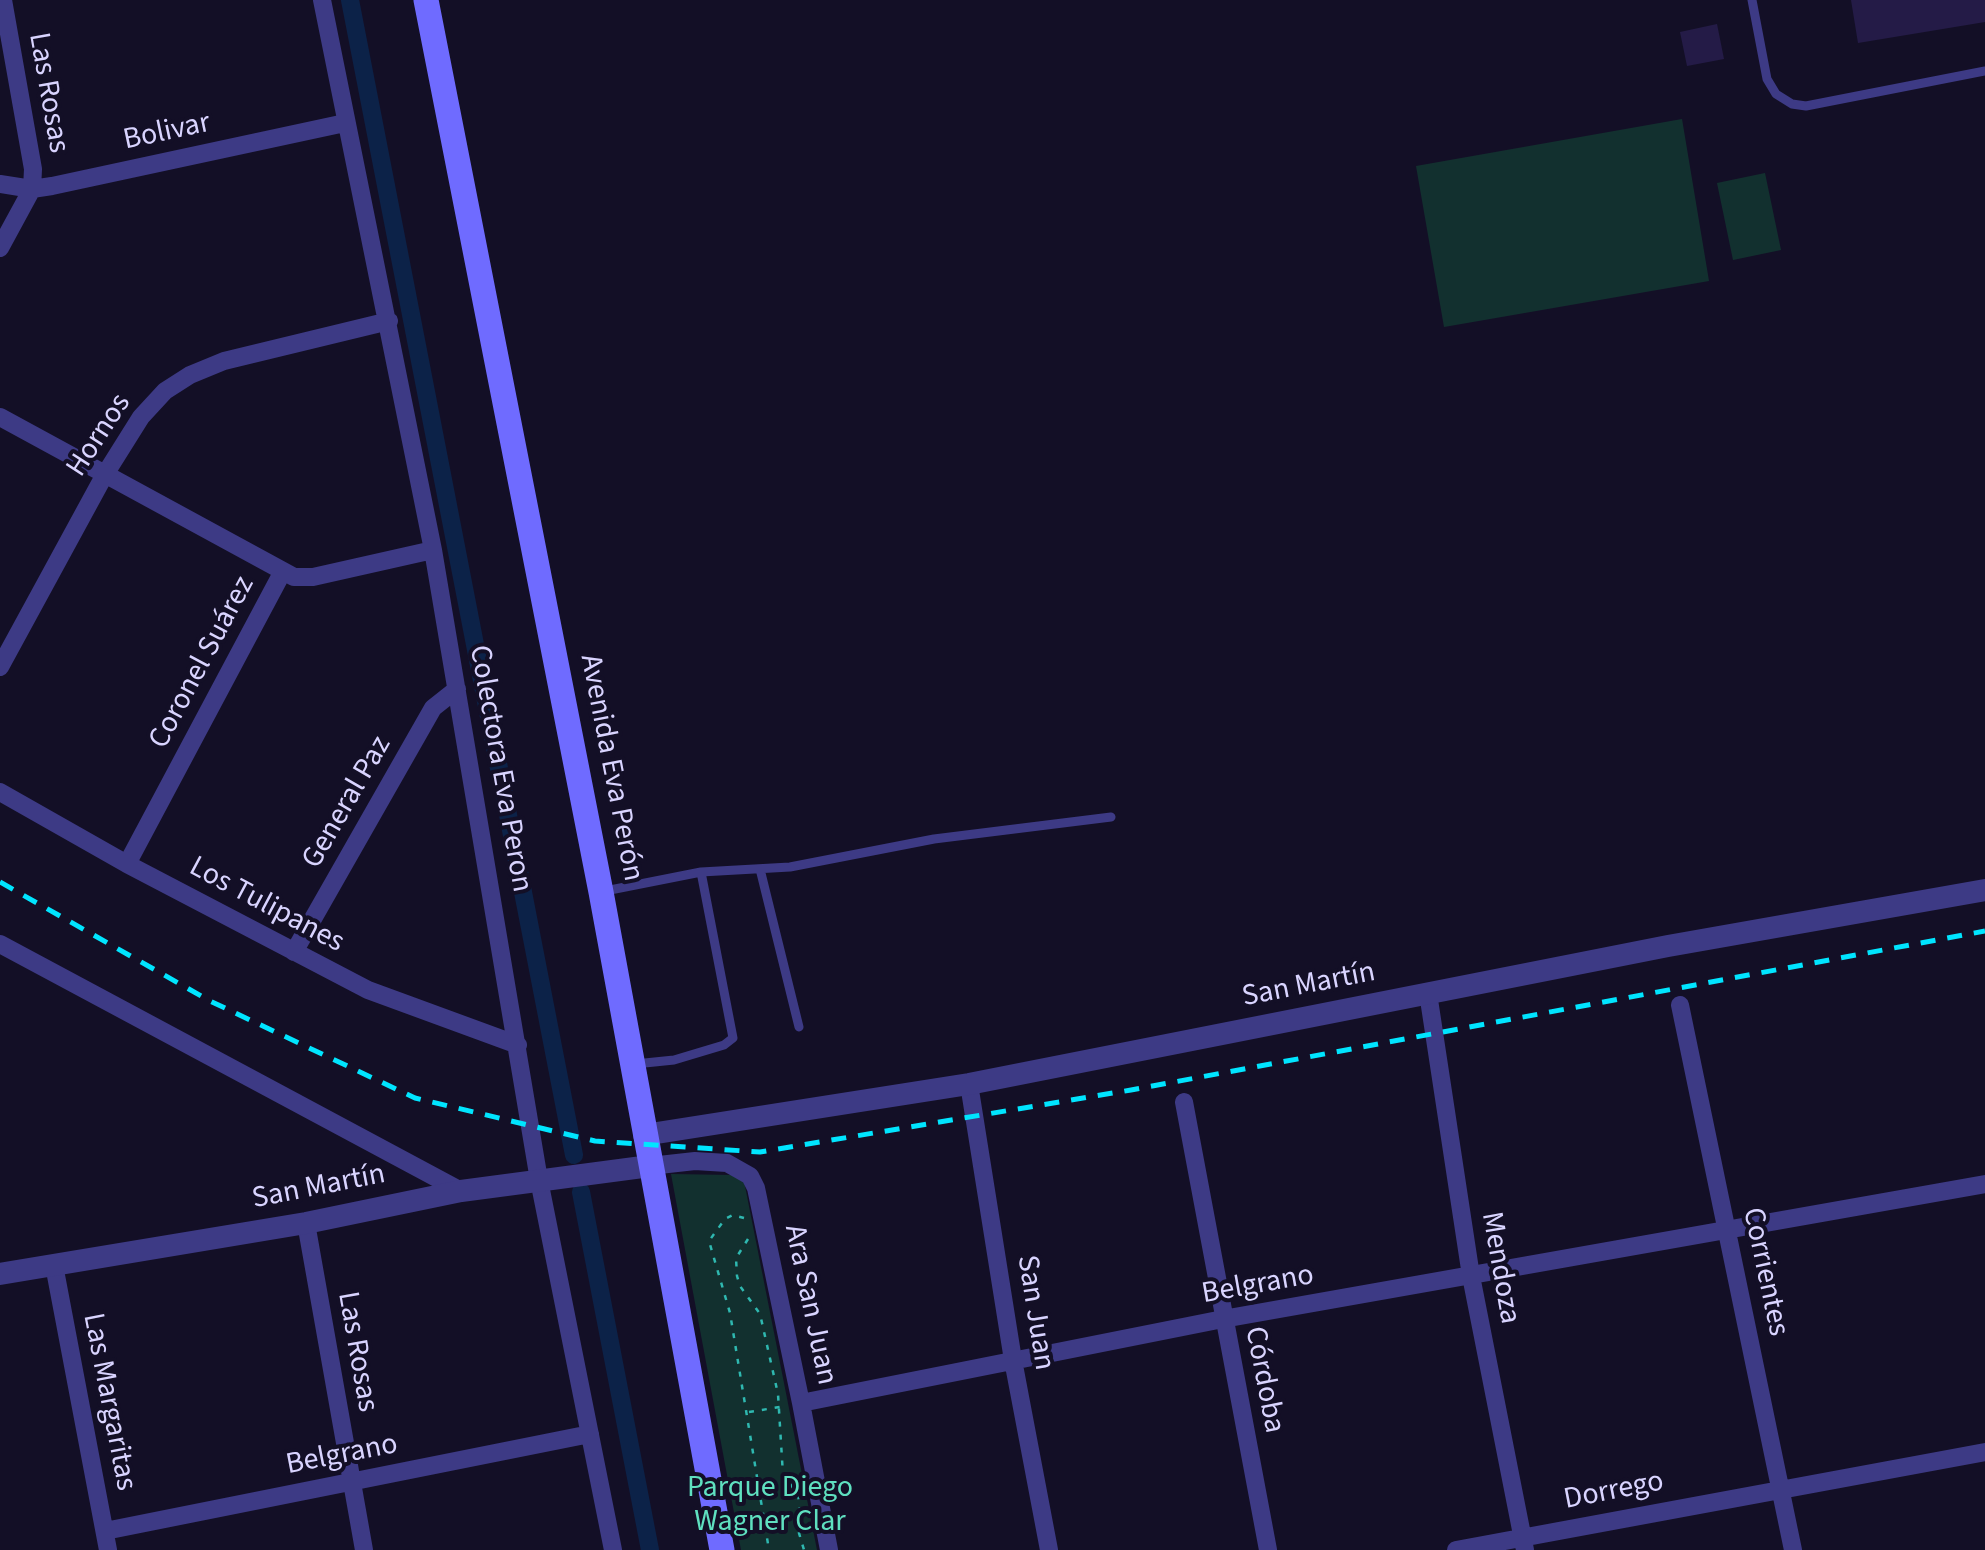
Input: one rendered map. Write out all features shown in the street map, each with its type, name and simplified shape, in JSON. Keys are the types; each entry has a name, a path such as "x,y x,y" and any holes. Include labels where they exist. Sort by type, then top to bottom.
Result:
{"main road":[{"name":"Avenida Eva Perón","path":"426,0 634,1064 722,1550"}],"street":[{"name":"Las Rosas","path":"0,248 32,189 33,169 3,0"},
{"name":"Colectora Eva Peron","path":"322,0 433,550 539,1180 614,1550"},
{"name":"Bolivar","path":"0,184 32,189 345,123"},
{"name":"Hornos","path":"0,667 104,476 141,418 165,390 224,361 388,321"},
{"path":"0,417 282,572"},
{"name":"Coronel Suárez","path":"127,864 282,572 313,578 433,550"},
{"name":"General Paz","path":"294,952 434,708 457,689"},
{"name":"Los Tulipanes","path":"0,792 294,952 402,1004 518,1045"},
{"name":"San Martín","path":"644,1135 969,1084 1428,993 1985,890"},
{"path":"0,944 462,1191"},
{"name":"Mendoza","path":"1428,993 1472,1276 1524,1544"},
{"name":"Corrientes","path":"1680,1005 1793,1550"},
{"name":"San Juan","path":"969,1084 1013,1360 1049,1550"},
{"name":"Córdoba","path":"1184,1102 1268,1550"},
{"name":"Ara San Juan","path":"650,1166 694,1161 727,1163 750,1176 756,1188 829,1550"},
{"name":"San Martín","path":"0,1274 306,1223 462,1191 650,1166"},
{"name":"Belgrano","path":"802,1403 1224,1320 1985,1184"},
{"name":"Las Rosas","path":"306,1223 364,1550"},
{"name":"Las Margaritas","path":"54,1265 107,1541"},
{"name":"Belgrano","path":"107,1541 351,1482 590,1434"},
{"name":"Dorrego","path":"1456,1550 1524,1544 1782,1488 1985,1452"}],"lane":[{"path":"1752,0 1767,80 1776,94 1792,104 1806,106 1985,70"},
{"path":"601,892 701,872 790,867 934,840 1111,817"},
{"path":"760,868 800,1027"},
{"path":"634,1064 674,1060 724,1045 733,1038 701,872"}],"path":[{"path":"747,1221 733,1215 725,1219 709,1241 730,1313 769,1550"},
{"path":"751,1234 736,1258 737,1276 760,1314 779,1407 783,1475 798,1494 796,1524 804,1550"},
{"path":"748,1412 802,1403"}],"green space":[{"path":"1682,119 1709,281 1444,327 1416,166"},
{"path":"1765,173 1781,250 1733,260 1717,183"},
{"name":"Parque Diego Wagner Clar","path":"671,1174 731,1175 744,1181 817,1550 741,1550"}],"building":[{"path":"1851,0 1985,0 1985,22 1858,43"},
{"path":"1717,24 1724,59 1687,66 1680,32"}],"waterway":[{"path":"350,0 574,1155"},
{"path":"581,1192 650,1550"}],"railway":[{"path":"0,882 210,1001 415,1098 595,1141 760,1152 1131,1090 1985,931"}]}
